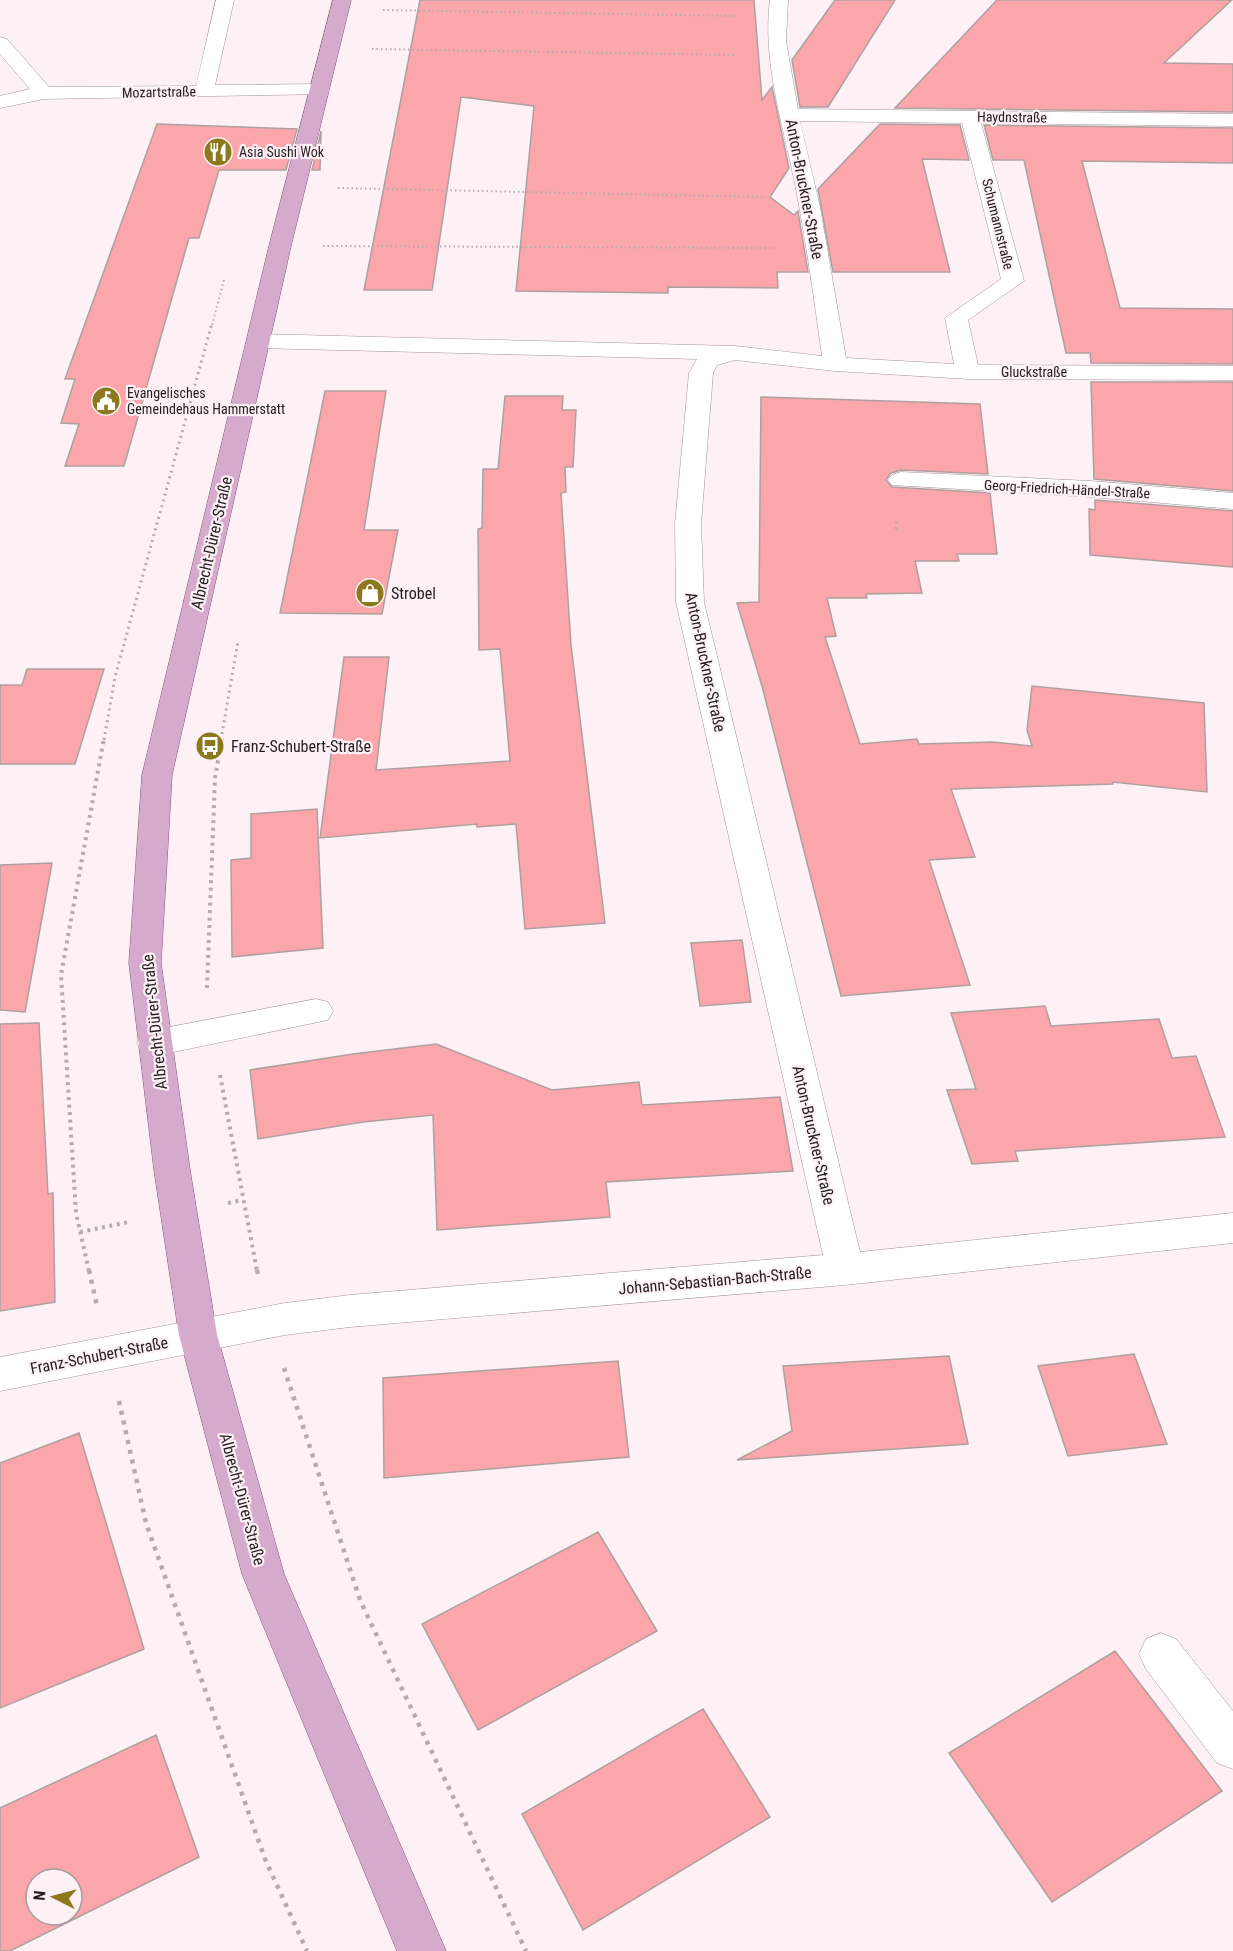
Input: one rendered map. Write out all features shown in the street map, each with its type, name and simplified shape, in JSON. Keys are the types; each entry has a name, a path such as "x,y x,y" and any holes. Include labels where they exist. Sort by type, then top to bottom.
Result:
{"main road":[{"name":"Albrecht-Dürer-Straße","path":"342,0 258,340 157,775 145,963 154,1043 198,1335 263,1575 396,1895 422,1951"}],"street":[{"path":"204,91 225,0"},
{"name":"Anton-Bruckner-Straße","path":"777,8 779,56 808,198 835,364 735,353 708,360 701,373 688,524 690,602 845,1269"},
{"path":"0,44 44,93"},
{"name":"Mozartstraße","path":"0,102 44,93 320,90"},
{"name":"Haydnstraße","path":"791,115 1233,120"},
{"name":"Schumannstraße","path":"968,372 956,318 1013,281 970,117"},
{"path":"258,340 735,353"},
{"name":"Gluckstraße","path":"835,364 968,372 1233,373"},
{"name":"Georg-Friedrich-Händel-Straße","path":"901,480 1091,489 1233,501"},
{"path":"154,1043 316,1011"},
{"name":"Johann-Sebastian-Bach-Straße","path":"198,1335 350,1311 845,1269 1233,1228"},
{"name":"Franz-Schubert-Straße","path":"0,1374 198,1335"},
{"path":"1161,1654 1233,1747"}],"path":[{"path":"377,10 777,8"},
{"path":"369,49 779,56"},
{"path":"335,188 808,198"},
{"path":"315,246 817,249"}],"building":[{"path":"420,0 754,0 762,100 772,87 789,168 770,197 794,215 798,211 808,272 777,272 778,288 668,287 668,293 516,291 534,106 461,97 432,290 364,290"},
{"path":"835,0 895,0 828,107 800,107 792,60"},
{"path":"997,0 1232,0 1164,63 1233,64 1233,112 895,108"},
{"path":"157,124 297,129 286,170 219,170 199,238 189,238 124,466 65,466 79,424 61,423 75,379 65,379"},
{"path":"880,124 960,125 969,160 922,159 950,272 833,272 818,189"},
{"path":"984,125 1233,128 1233,163 1082,161 1120,308 1233,309 1233,364 1091,363 1090,353 1066,353 1024,160 993,160"},
{"path":"321,131 320,170 312,170"},
{"path":"1091,382 1233,382 1233,491 1094,479"},
{"path":"325,391 386,391 364,530 398,530 382,614 280,613"},
{"path":"505,396 563,396 562,410 576,410 573,467 565,467 566,492 561,493 571,645 605,923 525,929 516,824 477,827 477,824 320,838 344,657 389,657 376,770 510,761 500,649 479,650 478,529 482,528 483,469 498,469"},
{"path":"761,397 980,404 988,474 901,470 891,473 886,480 892,487 990,493 997,554 957,554 959,561 915,561 922,593 866,594 867,598 827,598 836,636 825,637 860,744 917,739 919,744 992,742 1032,746 1027,730 1032,686 1204,703 1207,792 1113,782 1113,784 951,789 975,857 929,860 970,985 841,996 762,686 737,603 759,602"},
{"path":"1095,500 1233,511 1233,567 1090,555 1089,509 1095,510"},
{"path":"27,669 104,669 75,764 0,764 0,685 22,685"},
{"path":"317,809 323,948 232,957 231,860 251,858 251,814"},
{"path":"52,863 25,1012 0,1010 0,865"},
{"path":"742,940 751,1002 700,1006 691,943"},
{"path":"1045,1006 1051,1026 1159,1019 1172,1058 1196,1056 1225,1137 1015,1151 1018,1161 972,1164 947,1090 976,1089 951,1013"},
{"path":"39,1023 48,1194 53,1193 55,1302 0,1311 0,1024"},
{"path":"436,1044 552,1090 639,1082 642,1105 780,1097 793,1171 606,1182 610,1217 437,1230 433,1115 363,1122 258,1139 250,1070"},
{"path":"1134,1354 1167,1444 1068,1456 1038,1366"},
{"path":"949,1356 968,1444 737,1460 792,1431 783,1366"},
{"path":"618,1361 629,1457 384,1478 383,1378"},
{"path":"79,1433 144,1649 0,1708 0,1463"},
{"path":"598,1532 657,1631 478,1730 422,1624"},
{"path":"1115,1651 1222,1791 1052,1902 949,1753"},
{"path":"703,1709 770,1817 583,1930 522,1814"},
{"path":"156,1735 199,1857 84,1914 84,1867 24,1867 24,1927 58,1927 10,1951 0,1951 0,1808"}],"place":[{"name":"Asia Sushi Wok","path":"218,152"},
{"name":"Evangelisches Gemeindehaus Hammerstatt","path":"106,401"},
{"name":"Strobel","path":"370,593"},
{"name":"Franz-Schubert-Straße","path":"210,746"}]}
